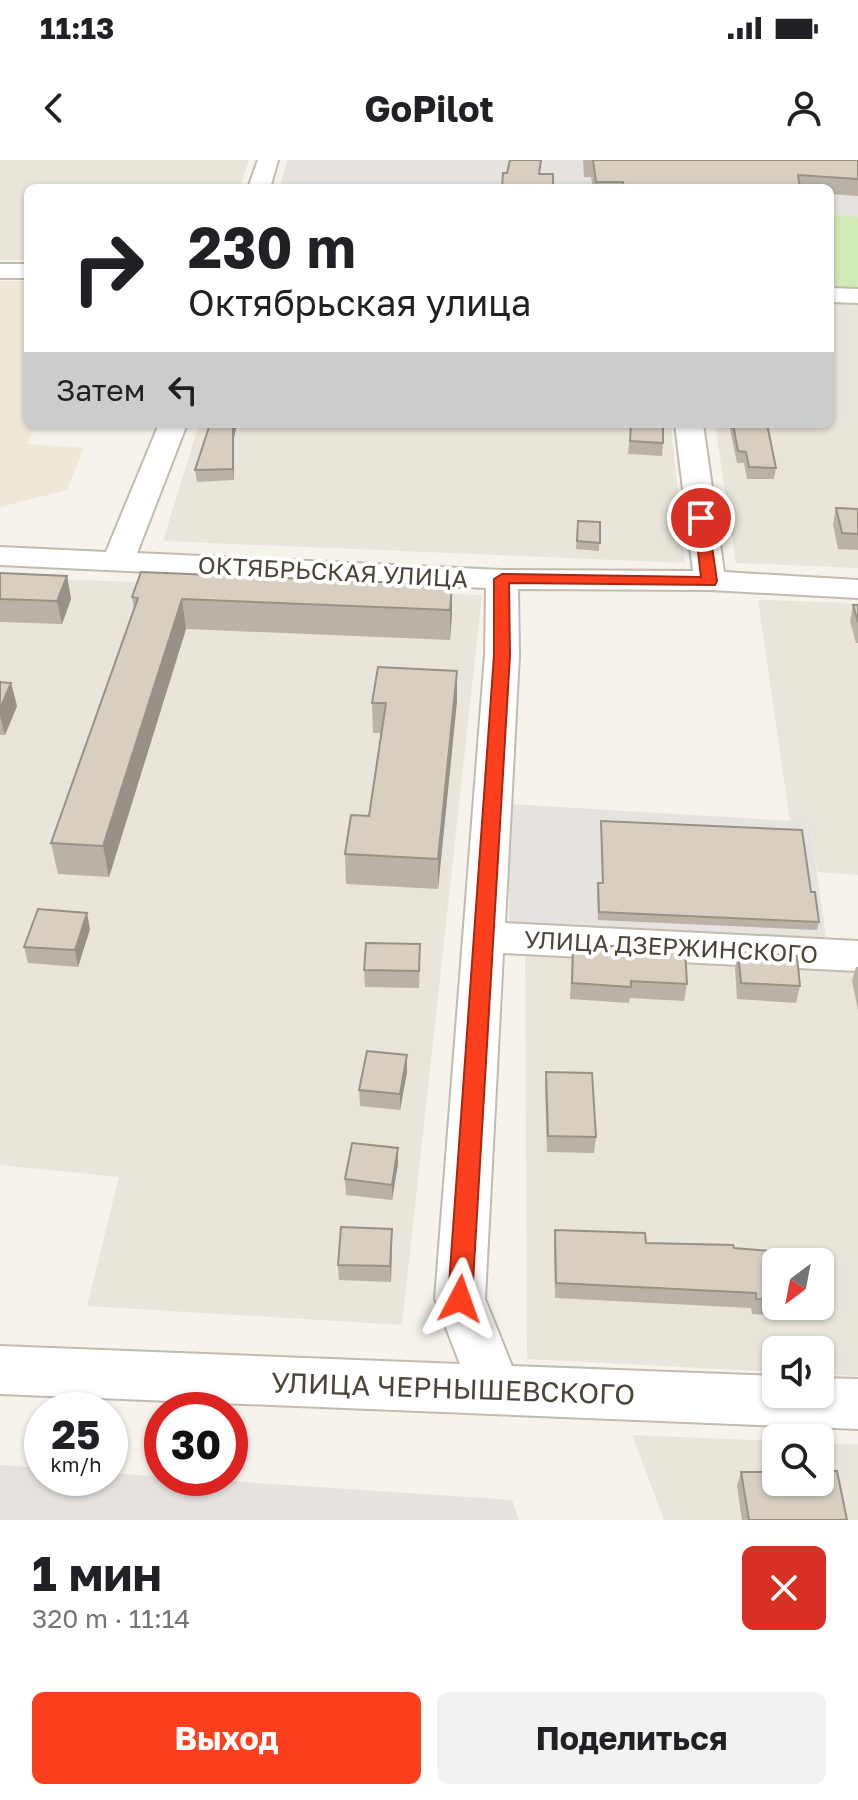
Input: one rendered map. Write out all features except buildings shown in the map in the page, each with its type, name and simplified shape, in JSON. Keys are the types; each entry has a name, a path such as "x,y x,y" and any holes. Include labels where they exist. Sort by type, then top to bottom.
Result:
{"street":[{"path":"260,184 268,160"},
{"path":"0,271 24,271"},
{"path":"834,295 858,296"},
{"path":"118,561 171,428"},
{"path":"690,428 710,581"},
{"name":"ОКТЯБРЬСКАЯ УЛИЦА","path":"0,556 502,579 710,581 858,589"},
{"path":"496,1390 460,1299 502,655 502,579"},
{"name":"УЛИЦА ДЗЕРЖИНСКОГО","path":"484,937 858,956"},
{"name":"УЛИЦА ЧЕРНЫШЕВСКОГО","path":"0,1370 858,1404"}],"shaded area":[{"path":"0,160 249,160 241,184 24,184 24,260 0,260"},
{"path":"287,160 858,160 858,217 834,214 834,184 281,184"},
{"path":"0,281 24,281 24,428 34,428 27,444 84,448 67,490 0,507"},
{"path":"834,302 858,303 858,568 736,563 716,428 834,428"},
{"path":"198,428 671,428 685,563 163,541"},
{"path":"0,577 482,595 402,1325 87,1306 119,1177 0,1165"},
{"path":"758,600 858,603 858,875 817,872 809,822 790,821"},
{"path":"509,804 809,822 827,943 509,927"},
{"path":"525,951 858,965 858,1376 834,1375 834,1336 762,1336 762,1371 527,1359"},
{"path":"632,1435 762,1440 762,1496 834,1496 834,1443 858,1444 858,1520 664,1520"},
{"path":"0,1465 24,1467 24,1496 128,1496 128,1474 144,1475 144,1496 248,1496 248,1482 512,1500 519,1520 0,1520"}],"green space":[{"path":"834,214 858,217 858,292 834,291"}],"route":[{"path":"460,1299 502,655 502,579 710,581 701,518"}]}
